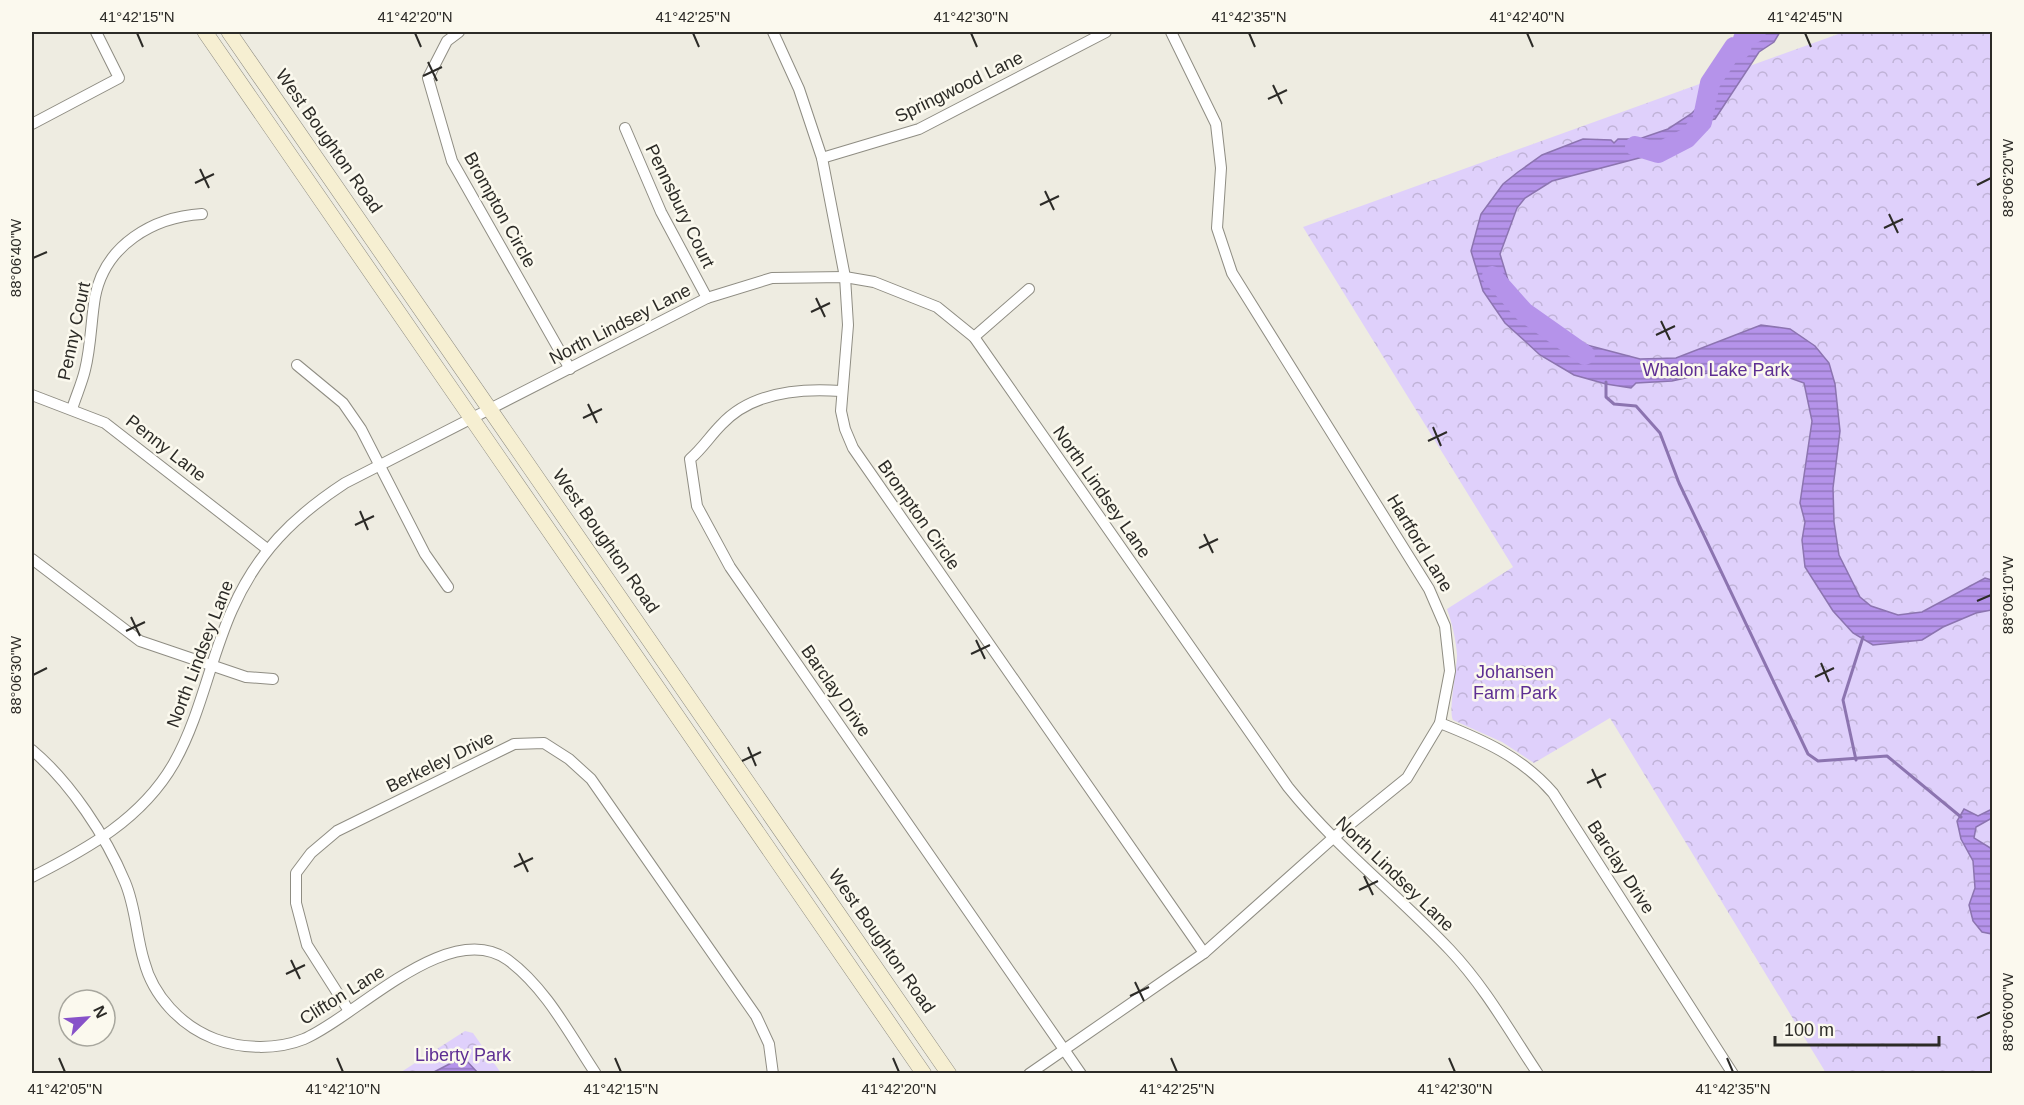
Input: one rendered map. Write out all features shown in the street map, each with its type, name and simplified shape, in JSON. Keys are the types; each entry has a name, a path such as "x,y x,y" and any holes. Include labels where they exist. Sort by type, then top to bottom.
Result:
{"main road":[{"name":"West Boughton Road","path":"229,32 949,1074"},
{"path":"209,37 924,1074"}],"street":[{"path":"32,124 119,78 96,32"},
{"path":"209,37 229,32"},
{"name":"Brompton Circle","path":"459,32 447,41 428,78 452,161 570,369"},
{"name":"Brompton Circle","path":"773,32 800,89 822,158 845,277 848,325 841,391 844,429 865,466 1204,953"},
{"name":"Springwood Lane","path":"822,158 919,129 1106,32"},
{"name":"Hartford Lane","path":"1029,1074 1204,953 1333,838 1407,778 1440,723 1450,671 1449,647 1438,606 1232,273 1217,228 1221,168 1216,124 1171,32"},
{"name":"Pennsbury Court","path":"625,128 661,212 707,298"},
{"name":"Penny Court","path":"72,409 85,372 96,295 113,257 144,229 167,219 202,214"},
{"name":"North Lindsey Lane","path":"32,877 102,839 122,824 158,787 174,763 213,667 231,611 246,580 267,549 292,521 318,500 381,465 707,298 772,278 845,277 900,290 937,307 974,338 1275,769 1333,838 1451,951 1480,987 1538,1074"},
{"path":"974,338 1029,289"},
{"path":"297,365 343,403 381,465 425,554 448,587"},
{"name":"Barclay Drive","path":"841,391 809,389 792,391 763,400 731,416 690,459 697,506 730,567 1081,1074"},
{"name":"Penny Lane","path":"32,395 98,418 115,429 267,549"},
{"path":"32,559 130,635 148,644 246,677 273,679"},
{"name":"Barclay Drive","path":"1440,723 1502,750 1526,765 1553,793 1733,1074"},
{"name":"Berkeley Drive","path":"350,1011 308,945 296,903 296,873 311,853 337,831 513,744 544,743 591,779 743,997 767,1037 773,1074"},
{"name":"Clifton Lane","path":"32,750 64,782 102,839 130,894 143,960 149,976 166,1004 189,1024 214,1038 236,1045 277,1046 313,1035 425,961 459,951 493,951 507,959 534,983 596,1074"}],"green space":[{"name":"Whalon Lake Park","path":"1844,32 1992,32 1992,1073 1826,1073 1610,718 1534,763 1502,742 1453,720 1457,655 1454,632 1447,609 1513,567 1303,227"},
{"name":"Liberty Park","path":"465,1031 473,1033 501,1073 398,1074"}],"shaded area":[{"path":"1753,32 1780,32 1774,42 1759,52 1715,119 1702,122 1687,138 1658,153 1552,181 1525,198 1517,208 1500,254 1511,290 1509,298 1519,303 1524,312 1564,339 1640,359 1676,358 1761,325 1790,329 1815,346 1829,363 1835,384 1840,431 1833,488 1834,522 1839,555 1860,597 1871,606 1898,615 1922,612 1985,578 1992,580 1992,610 1976,613 1943,627 1922,640 1873,645 1853,633 1833,611 1805,567 1802,540 1805,522 1800,503 1812,421 1804,383 1757,366 1739,366 1672,381 1636,383 1631,388 1574,375 1540,355 1505,323 1483,291 1471,251 1481,214 1503,184 1518,172 1542,155 1583,139 1611,140 1614,143 1618,139 1639,139 1668,129 1700,105 1710,83 1734,47 1741,49 1743,39"},
{"path":"1964,809 1978,816 1992,809 1992,818 1976,827 1974,838 1992,849 1992,934 1982,932 1973,921 1969,905 1975,888 1973,861 1961,839 1957,821"},
{"path":"463,1057 478,1073 432,1073"}],"waterway":[{"path":"1635,146 1658,153 1687,138 1702,122 1710,83 1734,47 1741,49 1743,39 1756,32"},
{"path":"1492,276 1524,312 1585,355"},
{"path":"1606,382 1606,397 1614,404 1636,406 1660,433 1679,483 1808,754 1818,761 1887,756 1961,817"},
{"path":"1856,760 1843,700 1863,637"}],"park label":[{"name":"Johansen Farm Park","path":"1515,682"}]}
